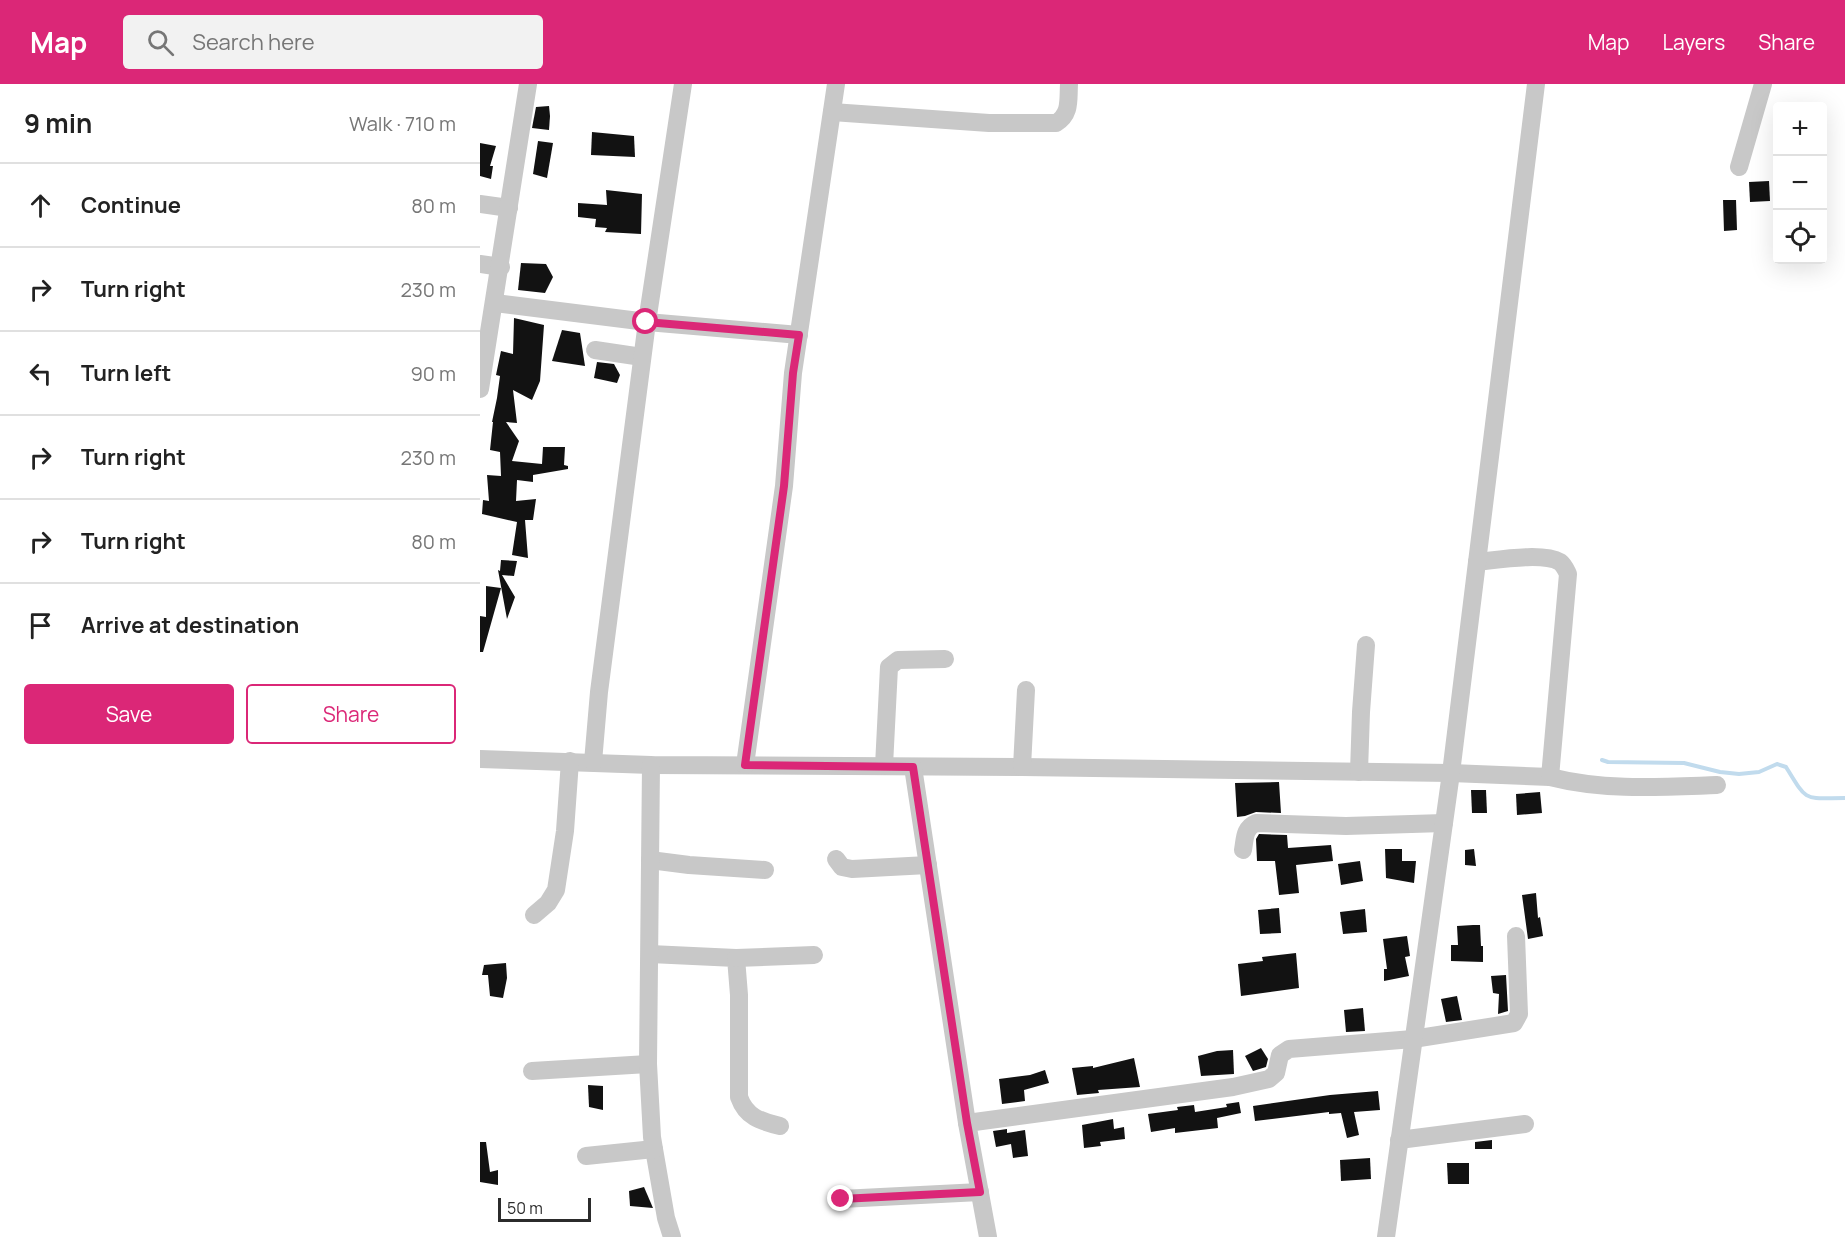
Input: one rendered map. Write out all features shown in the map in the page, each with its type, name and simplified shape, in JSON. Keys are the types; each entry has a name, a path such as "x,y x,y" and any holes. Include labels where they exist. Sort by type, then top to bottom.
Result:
{"street":[{"path":"480,389 528,84"},
{"path":"593,762 602,670 646,322 683,84"},
{"path":"745,765 784,486 793,373 836,84"},
{"path":"832,112 989,123 1056,123 1065,117 1068,111 1069,84"},
{"path":"1386,1237 1451,773 1536,84"},
{"path":"1738,167 1763,84"},
{"path":"480,204 509,208"},
{"path":"480,264 501,267"},
{"path":"495,303 646,322 799,335"},
{"path":"595,350 642,357"},
{"path":"1477,562 1548,558 1563,564 1568,574 1550,777"},
{"path":"1359,772 1360,711 1366,645"},
{"path":"884,766 889,667 898,660 945,659"},
{"path":"1023,767 1026,690"},
{"path":"480,759 651,765 1451,773 1550,777 1589,785 1625,787 1717,785"},
{"path":"534,915 548,903 556,890 565,831 570,761"},
{"path":"651,765 648,1064 652,1137 666,1218 672,1237"},
{"path":"913,767 967,1123 988,1237"},
{"path":"1243,850 1249,827 1262,823 1346,826 1444,823"},
{"path":"836,859 842,867 852,870 928,865"},
{"path":"650,860 765,870"},
{"path":"967,1123 1233,1087 1269,1079 1275,1076 1280,1055 1289,1049 1413,1039 1509,1024 1516,1021 1519,1014 1516,936"},
{"path":"650,954 736,958 814,956"},
{"path":"736,958 739,995 739,1096 745,1110 753,1117 761,1122 780,1126"},
{"path":"531,1071 648,1064"},
{"path":"1399,1140 1525,1124"},
{"path":"586,1156 654,1149"},
{"path":"841,1199 980,1192"}],"building":[{"path":"549,106 549,130 532,128 536,107"},
{"path":"592,132 634,136 635,157 591,155"},
{"path":"538,141 553,143 547,178 533,174"},
{"path":"480,143 496,146 490,166 493,166 491,179 480,176"},
{"path":"1769,181 1770,201 1750,202 1749,182"},
{"path":"606,190 642,194 641,234 605,232 607,228 595,227 596,219 578,217 578,203 607,205"},
{"path":"1723,200 1736,200 1737,230 1724,231"},
{"path":"521,263 546,264 553,277 545,293 518,290"},
{"path":"514,318 544,325 540,381 532,400 513,390 517,423 506,422 519,441 512,461 542,464 543,447 565,447 564,465 568,466 568,469 533,475 533,482 517,480 516,501 536,499 533,520 525,520 528,558 512,555 517,522 482,514 483,500 489,501 487,475 501,476 500,452 490,450 492,422 500,376 496,375 501,351 513,354"},
{"path":"562,330 580,333 585,366 552,361"},
{"path":"597,362 614,364 620,375 617,383 594,378"},
{"path":"501,560 517,561 514,576 502,575 515,597 507,619 498,570 500,571"},
{"path":"486,586 501,588 483,652 480,652 480,616 486,617"},
{"path":"1279,782 1281,813 1256,812 1237,817 1235,783"},
{"path":"1471,790 1486,790 1487,813 1472,813"},
{"path":"1540,792 1542,813 1517,815 1516,794"},
{"path":"1259,834 1287,835 1288,848 1331,845 1333,861 1296,865 1299,893 1279,895 1275,861 1257,861 1256,839"},
{"path":"1385,849 1402,849 1402,861 1416,861 1414,883 1386,878"},
{"path":"1474,849 1476,866 1465,865 1465,850"},
{"path":"1360,861 1363,881 1341,885 1338,864"},
{"path":"1536,893 1538,918 1540,917 1543,936 1528,939 1522,895"},
{"path":"1279,908 1281,933 1260,934 1258,910"},
{"path":"1365,909 1367,932 1343,934 1340,912"},
{"path":"1480,925 1483,962 1451,961 1451,945 1458,945 1457,926"},
{"path":"1407,936 1410,956 1405,957 1409,976 1384,981 1384,969 1387,969 1383,939"},
{"path":"1296,953 1299,988 1241,996 1238,964 1263,961 1262,957"},
{"path":"506,963 507,978 503,998 490,996 488,975 482,975 484,965"},
{"path":"1506,975 1508,1011 1498,1014 1499,994 1493,993 1491,976"},
{"path":"1457,996 1462,1020 1446,1022 1441,999"},
{"path":"1363,1008 1365,1031 1346,1032 1344,1010"},
{"path":"1261,1048 1268,1059 1266,1067 1253,1071 1245,1056"},
{"path":"1233,1050 1234,1074 1201,1076 1198,1056"},
{"path":"1134,1058 1140,1087 1098,1090 1099,1093 1077,1095 1072,1068 1093,1066 1093,1068"},
{"path":"1045,1070 1049,1083 1024,1090 1025,1101 1002,1104 999,1079 1030,1075"},
{"path":"588,1085 603,1086 603,1110 589,1107"},
{"path":"1378,1091 1380,1110 1354,1112 1359,1135 1347,1138 1341,1113 1329,1114 1329,1112 1255,1121 1253,1106"},
{"path":"1239,1102 1241,1113 1217,1118 1218,1128 1175,1133 1175,1128 1151,1132 1148,1114 1178,1110 1177,1107 1194,1105 1195,1112 1227,1107 1226,1104"},
{"path":"1113,1119 1114,1129 1124,1127 1125,1139 1100,1142 1101,1146 1084,1148 1082,1125"},
{"path":"1007,1129 1007,1133 1025,1130 1028,1156 1013,1158 1011,1144 996,1147 993,1131"},
{"path":"1492,1140 1492,1149 1475,1149 1475,1142"},
{"path":"480,1142 486,1142 490,1172 498,1170 498,1185 480,1182"},
{"path":"1370,1158 1371,1179 1341,1181 1340,1160"},
{"path":"1447,1163 1469,1163 1469,1184 1448,1184"},
{"path":"644,1187 653,1208 630,1206 629,1191"}],"waterway":[{"path":"1602,760 1684,763 1739,774 1759,772 1777,764 1786,767 1803,793 1808,796 1845,798"}],"route":[{"path":"646,322 799,335 793,373 784,486 745,765 913,767 967,1123 980,1192 841,1199"}]}
